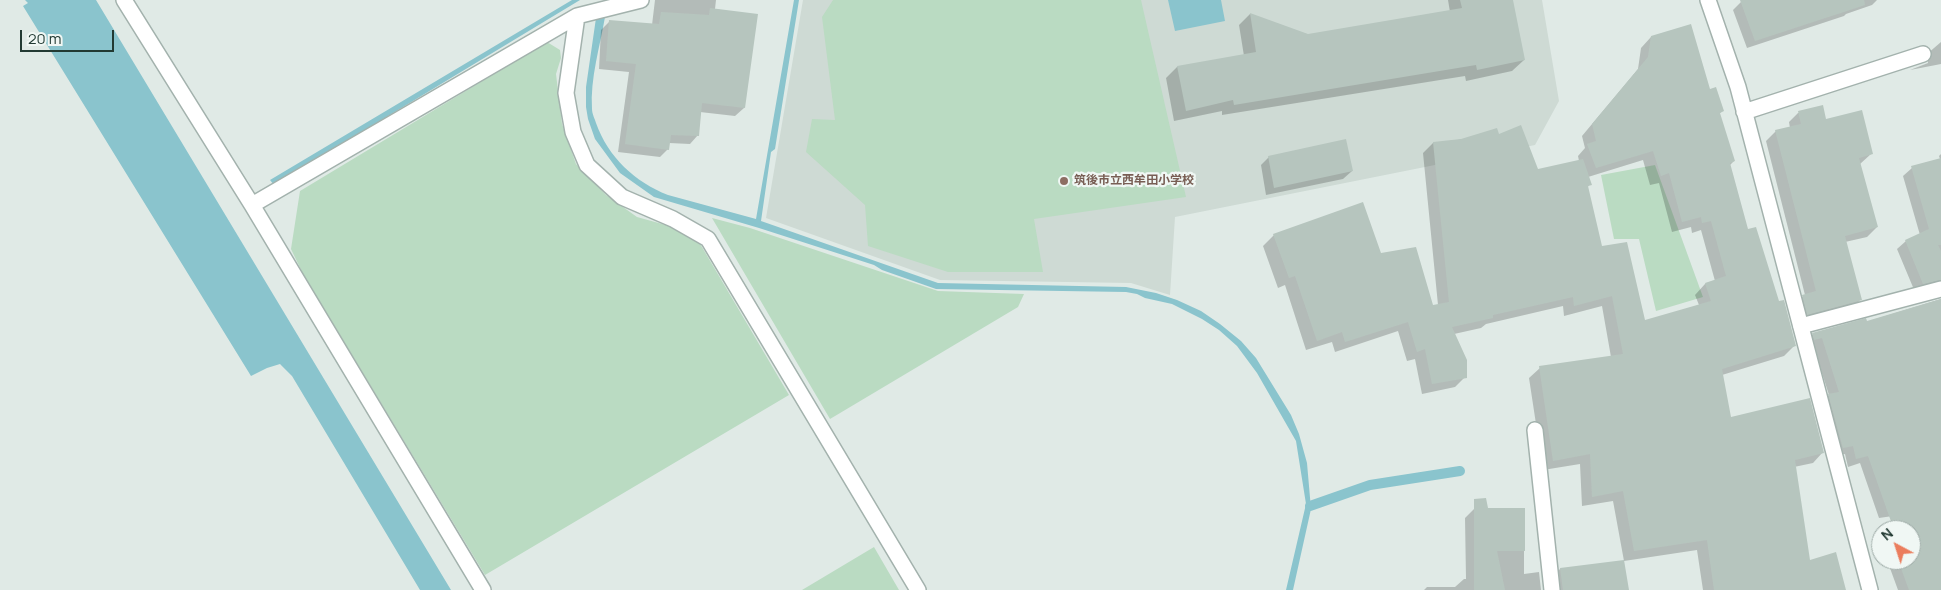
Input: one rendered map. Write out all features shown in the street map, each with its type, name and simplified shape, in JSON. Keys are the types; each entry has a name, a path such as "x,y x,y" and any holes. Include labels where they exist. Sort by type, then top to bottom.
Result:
{"street":[{"path":"124,0 252,205 483,590"},
{"path":"252,205 577,16 640,0"},
{"path":"1708,0 1738,87 1870,590"},
{"path":"577,16 566,94 573,132 587,165 622,197 673,219 708,239 918,590"},
{"path":"1744,112 1923,54"},
{"path":"1801,326 1941,289"},
{"path":"1535,430 1552,590"}],"shaded area":[{"name":"筑後市立西牟田小学校","path":"803,0 1542,0 1559,101 1535,145 1175,217 1170,295 1131,283 940,280 766,218"}],"green space":[{"path":"833,0 1141,0 1186,197 1034,219 1043,272 948,272 868,246 865,205 806,152 812,119 835,120 822,17"},
{"path":"547,42 560,50 561,58 556,74 562,124 576,164 606,195 637,217 673,227 699,242 789,395 485,575 303,274 291,249 300,191"},
{"path":"1655,165 1703,297 1656,311 1639,239 1614,239 1601,175"},
{"path":"712,218 750,228 938,291 1024,294 1018,307 830,419"},
{"path":"874,547 899,590 802,590"}],"water":[{"path":"25,0 96,0 451,590 420,590 292,376 280,364 251,376 23,6 28,3"},
{"path":"572,0 580,0 274,185 270,180"},
{"path":"794,0 799,0 775,149 771,152 761,221 938,283 1126,287 1156,293 1177,300 1201,311 1220,324 1241,341 1256,358 1291,415 1299,434 1307,463 1311,509 1293,590 1286,590 1306,504 1296,441 1257,373 1237,346 1219,330 1202,319 1172,304 1126,292 936,289 882,270 874,265 654,197 620,173 595,139 586,107 586,87 596,18 605,17 594,74 592,111 601,135 615,157 624,167 656,190 756,219"},
{"path":"1168,0 1221,0 1225,21 1175,31"}],"building":[{"path":"1460,0 1513,0 1525,60 1477,70 1476,65 1234,105 1233,100 1186,111 1177,66 1256,52 1250,13 1308,34 1462,8"},
{"path":"1740,0 1864,0 1865,5 1755,41"},
{"path":"710,8 758,14 745,108 702,103 699,136 671,135 669,150 625,144 636,64 606,61 609,20 659,24 661,12 709,15"},
{"path":"1691,24 1710,89 1716,87 1724,111 1720,113 1735,161 1730,163 1748,229 1756,227 1779,301 1784,300 1796,346 1722,369 1731,417 1810,398 1824,453 1795,460 1810,560 1836,552 1846,590 1714,590 1707,540 1634,551 1623,491 1592,497 1590,454 1553,461 1539,366 1623,354 1612,296 1574,306 1573,297 1493,315 1493,318 1452,327 1467,360 1467,378 1432,384 1425,349 1417,352 1408,322 1345,342 1342,332 1317,341 1295,276 1289,278 1273,234 1363,202 1381,253 1416,247 1433,305 1449,302 1433,142 1461,139 1497,128 1499,134 1521,125 1538,169 1583,159 1592,185 1588,186 1602,246 1627,242 1645,320 1711,301 1705,283 1726,276 1711,221 1702,223 1701,217 1682,222 1669,173 1661,176 1653,151 1596,168 1587,144 1596,141 1592,124 1648,57 1651,36"},
{"path":"1823,105 1826,119 1862,110 1873,154 1859,158 1878,227 1845,236 1862,300 1807,315 1802,295 1816,291 1775,130 1801,124 1798,111"},
{"path":"1346,139 1353,171 1274,188 1268,156"},
{"path":"1941,158 1941,245 1938,245 1941,251 1941,280 1923,284 1905,240 1929,229 1911,166"},
{"path":"1941,299 1941,590 1909,590 1902,570 1921,570 1921,520 1890,520 1868,456 1856,459 1853,446 1843,448 1828,394 1839,392 1822,338 1814,340 1812,333 1866,318 1867,321"},
{"path":"1486,498 1488,508 1525,508 1525,551 1497,551 1505,590 1474,590 1474,499"},
{"path":"1624,560 1629,590 1563,590 1560,568"}],"waterway":[{"path":"1310,506 1370,485 1460,471"}],"place":[{"name":"筑後市立西牟田小学校","path":"1064,181"}]}
